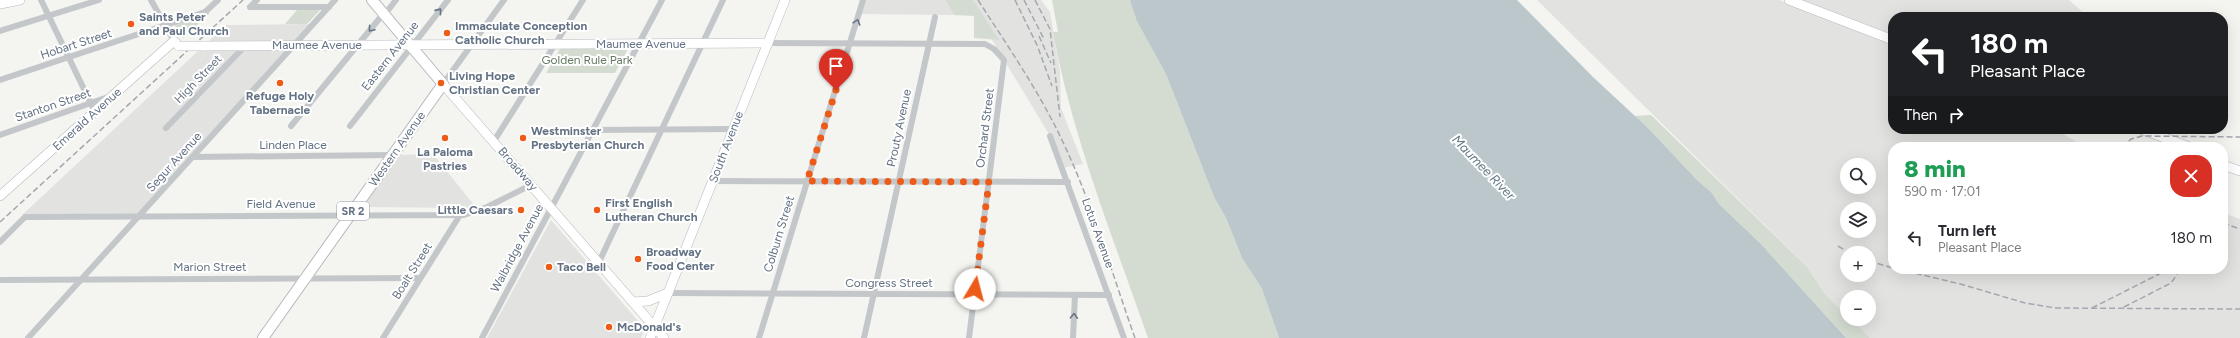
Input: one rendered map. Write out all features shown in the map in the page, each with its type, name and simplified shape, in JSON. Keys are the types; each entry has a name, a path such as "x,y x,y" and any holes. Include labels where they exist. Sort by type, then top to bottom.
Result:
{"main road":[{"name":"Broadway","path":"372,0 412,45 443,84"},
{"name":"Western Avenue","path":"263,338 443,84"}],"street":[{"path":"0,4 20,0"},
{"path":"41,0 95,112"},
{"path":"0,31 99,0"},
{"path":"151,0 176,44"},
{"name":"Hobart Street","path":"0,80 205,12 218,0"},
{"path":"257,0 250,7 329,7"},
{"name":"Segur Avenue","path":"28,338 335,0"},
{"path":"291,126 396,0"},
{"name":"Eastern Avenue","path":"350,126 448,0"},
{"name":"Western Avenue","path":"443,84 504,0"},
{"path":"494,142 583,0"},
{"name":"Walbridge Avenue","path":"482,338 662,0"},
{"path":"599,262 723,0"},
{"name":"South Avenue","path":"650,338 785,0"},
{"name":"Colburn Street","path":"759,338 863,0"},
{"path":"1789,0 1888,38"},
{"name":"Prouty Avenue","path":"864,338 934,17"},
{"name":"Maumee Avenue","path":"176,44 245,46 702,43 985,44 994,49 1004,63"},
{"name":"Emerald Avenue","path":"0,195 113,95 176,44"},
{"name":"High Street","path":"166,128 245,46"},
{"name":"Orchard Street","path":"969,338 1004,63"},
{"name":"Broadway","path":"443,84 664,338"},
{"name":"Stanton Street","path":"0,135 113,95"},
{"path":"593,130 733,129"},
{"path":"2144,134 2164,142"},
{"path":"2153,134 2174,142"},
{"name":"Lotus Avenue","path":"1050,136 1124,338"},
{"name":"Linden Place","path":"193,157 393,155"},
{"path":"2228,161 2240,165"},
{"path":"2228,167 2240,171"},
{"path":"713,181 1068,182"},
{"name":"Field Avenue","path":"0,242 25,218 351,214 460,215 487,207 531,185"},
{"name":"Boalt Street","path":"383,338 460,215"},
{"name":"Marion Street","path":"0,280 307,277 420,278"},
{"path":"633,302 648,301 668,293"},
{"name":"Congress Street","path":"668,293 1109,295"},
{"path":"1073,338 1075,295"}],"shaded area":[{"path":"863,0 945,0 954,15 859,14"},
{"path":"968,0 1041,0 1050,12 1060,72 1061,108 1083,164 1062,168 1050,136"},
{"path":"1537,0 1779,0 1888,41 1888,134 2063,134 2077,142 1888,142 1888,274 2228,274 2228,215 2240,219 2240,338 1870,338 1858,326 1876,326 1876,290 1840,290 1840,309 1825,294 1807,267"},
{"path":"1801,0 2069,0 2082,12 1888,12 1888,33"},
{"path":"310,24 137,214 22,215 226,25"},
{"path":"433,154 474,205 467,208 362,207 399,155"},
{"path":"551,220 645,329 641,338 487,338"}],"green space":[{"path":"945,0 973,0 999,40 974,38 974,16 954,15"},
{"path":"1052,0 1130,0 1143,31 1166,74 1214,197 1226,218 1242,258 1262,289 1279,338 1148,338 1094,186 1071,110 1053,32 1058,32"},
{"path":"297,10 320,10 307,24 285,24"},
{"path":"210,13 183,38 174,24"},
{"name":"Golden Rule Park","path":"561,47 629,47 615,73 546,73"},
{"path":"1651,115 1807,267 1825,294 1840,309 1840,326 1858,326 1870,338 1846,338 1761,244 1719,204 1712,193 1697,180 1650,130 1633,116"}],"water":[{"name":"Maumee River","path":"1130,0 1517,0 1593,77 1650,130 1697,180 1712,193 1719,204 1761,244 1846,338 1279,338 1262,289 1242,258 1226,218 1214,197 1166,74 1137,21"}],"railway":[{"path":"0,222 243,0"},
{"path":"978,0 1032,85 1061,138 1092,212 1135,338"},
{"path":"1015,0 1037,45 1052,86"},
{"path":"1024,0 1044,39"},
{"path":"1035,0 1050,29 1060,117"},
{"path":"1039,36 1051,63"},
{"path":"2128,142 2131,139 2142,136 2240,137"},
{"path":"2228,225 2240,229"},
{"path":"1876,263 1888,267"},
{"path":"1919,274 1964,285 2025,303 2056,308 2240,309"},
{"path":"2092,308 2159,274"},
{"path":"2124,307 2171,283 2177,274"}],"place":[{"name":"Saints Peter and Paul Church","path":"131,24"},
{"name":"Immaculate Conception Catholic Church","path":"447,33"},
{"name":"Refuge Holy Tabernacle","path":"280,83"},
{"name":"Living Hope Christian Center","path":"441,83"},
{"name":"La Paloma Pastries","path":"445,138"},
{"name":"Westminster Presbyterian Church","path":"523,138"},
{"name":"Little Caesars","path":"521,210"},
{"name":"First English Lutheran Church","path":"597,210"},
{"name":"Broadway Food Center","path":"638,259"},
{"name":"Taco Bell","path":"549,267"},
{"name":"McDonald's","path":"609,327"}],"route":[{"path":"836,90 807,181 989,182 975,289"}]}
